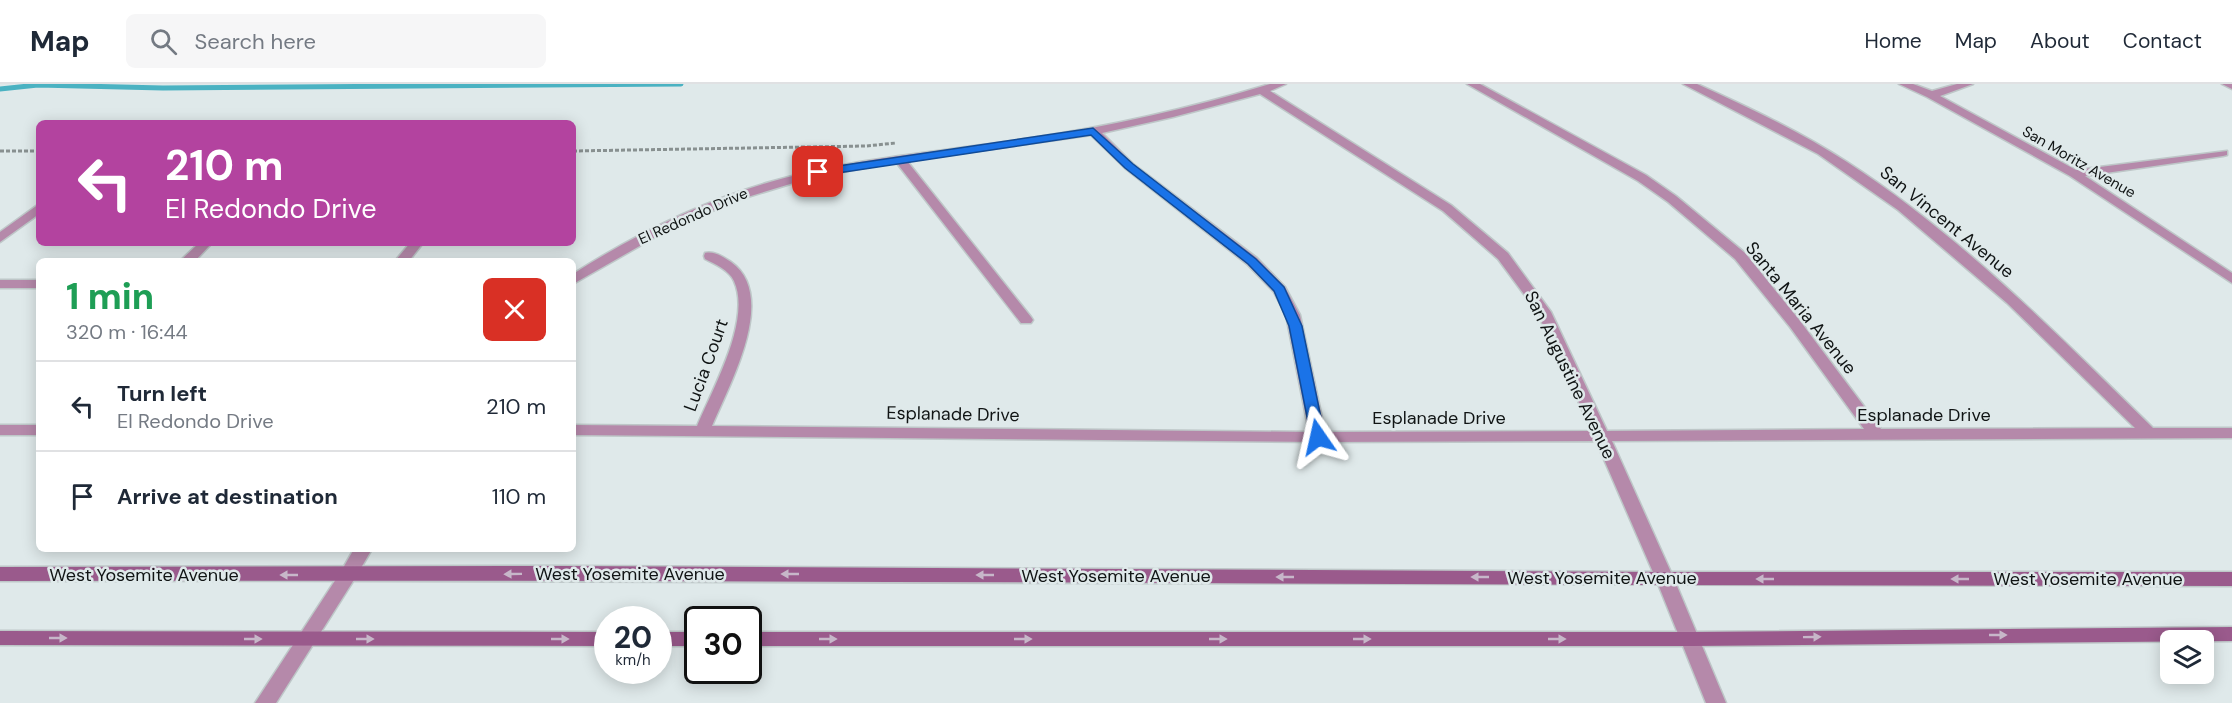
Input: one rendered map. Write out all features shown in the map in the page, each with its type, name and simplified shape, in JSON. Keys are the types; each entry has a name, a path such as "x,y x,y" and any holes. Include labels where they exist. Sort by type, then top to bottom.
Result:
{"main road":[{"name":"West Yosemite Avenue","path":"0,574 576,573 1665,579 2232,579"},
{"path":"762,639 1691,639 2232,634"},
{"path":"0,638 594,639"}],"street":[{"name":"El Redondo Drive","path":"576,278 638,240 732,197 818,172 985,149 1093,131 1192,109 1281,84"},
{"name":"Santa Maria Avenue","path":"1472,84 1642,178 1672,199 1740,256 1795,324 1876,434"},
{"name":"San Vincent Avenue","path":"1688,84 1800,140 1863,178 1891,198 2014,299 2149,433"},
{"name":"San Moritz Avenue","path":"1904,84 1930,95 2074,174 2232,279"},
{"path":"1930,95 1968,84"},
{"path":"2227,84 2232,86"},
{"name":"San Augustine Avenue","path":"1261,90 1447,208 1503,256 1525,283 1544,312 1603,438 1691,639 1716,703"},
{"path":"1093,131 1129,166 1252,261 1280,290 1296,326 1318,437"},
{"path":"2074,174 2223,153"},
{"path":"900,159 918,185 1026,320"},
{"path":"0,238 36,210"},
{"path":"190,258 203,246"},
{"path":"404,258 414,246"},
{"name":"Lucia Court","path":"703,430 737,344 745,303 742,283 737,274 710,256"},
{"path":"0,284 36,284"},
{"path":"0,430 36,430"},
{"name":"Esplanade Drive","path":"576,430 1603,438 1876,434 2232,433"},
{"path":"265,703 361,552"}],"path":[{"path":"576,151 854,147 898,143"},
{"path":"0,151 36,151"}],"waterway":[{"path":"0,89 38,85 163,88 681,84"}],"route":[{"path":"818,172 985,149 1093,131 1129,166 1252,261 1280,290 1288,302 1296,326 1318,437"}]}
